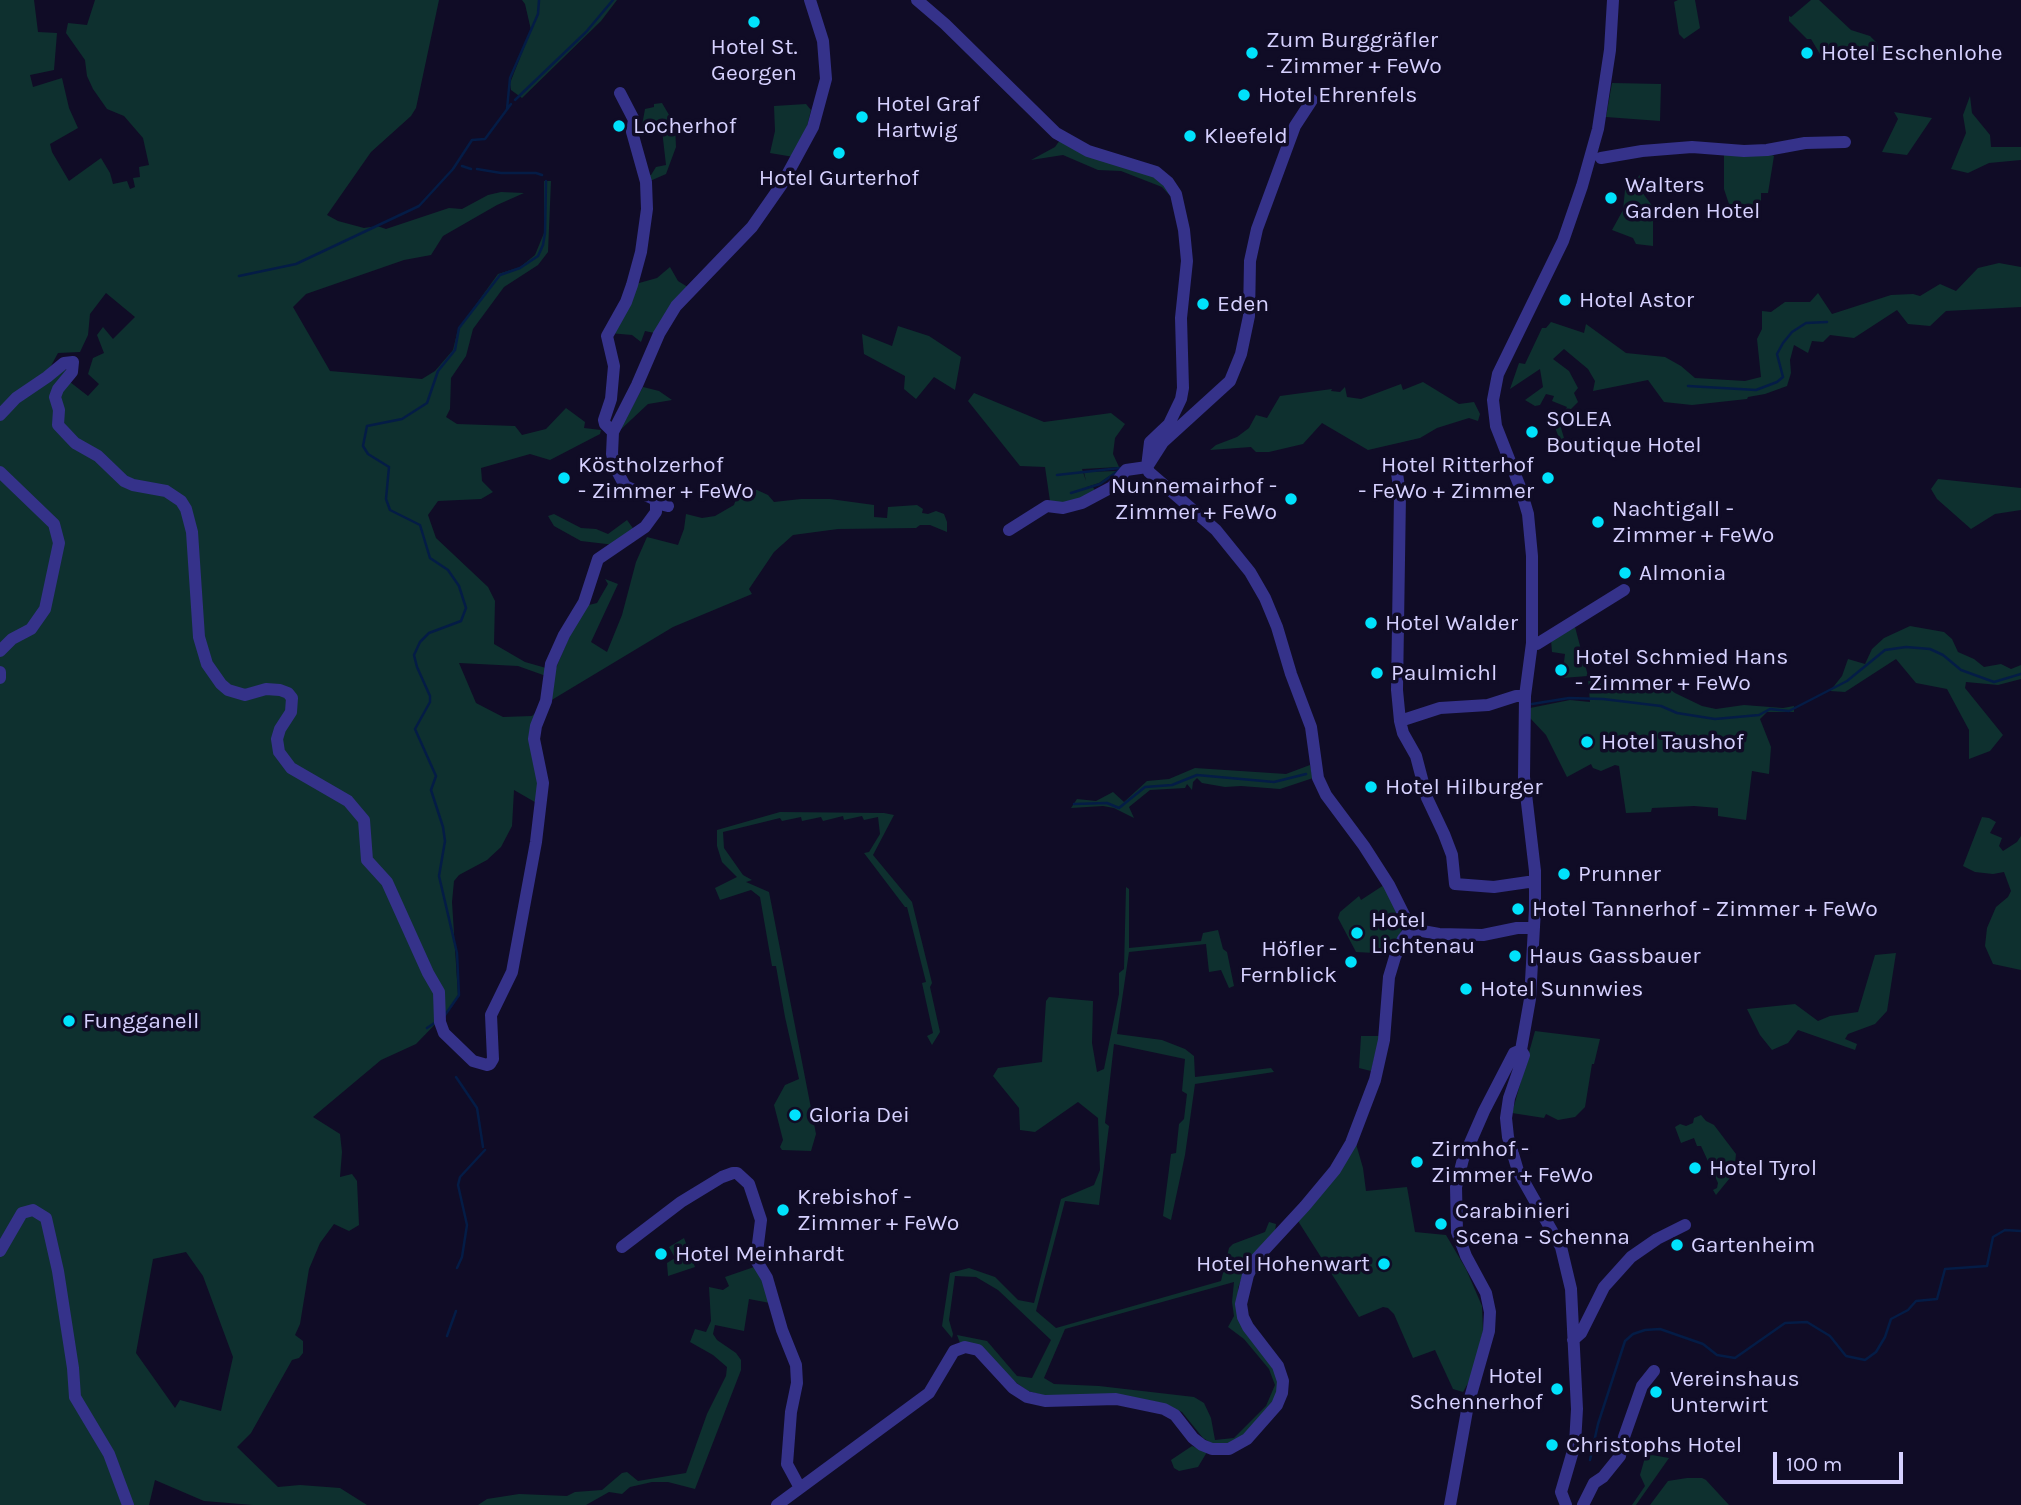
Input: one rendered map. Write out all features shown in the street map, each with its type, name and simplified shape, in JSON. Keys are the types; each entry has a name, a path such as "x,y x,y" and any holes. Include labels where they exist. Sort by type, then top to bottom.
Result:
{"street":[{"path":"0,415 16,398 64,363 74,362 72,372 58,388 55,397 59,410 58,425 75,443 97,456 124,481 166,491 181,501 192,532 198,637 211,670 220,684 236,693 245,695 266,689 280,690 292,698 291,712 277,739 279,752 291,768 348,802 363,820 367,860 387,882 439,992 440,1022 444,1033 473,1060 487,1065 493,1059 491,1015 512,972 536,842 543,783 534,739 536,726 547,701 551,664 564,635 584,602 598,559 645,527 662,505 625,486 612,454 613,432 659,334 676,306 752,227 782,184 813,127 826,79 823,41 810,0"},
{"path":"917,0 946,24 1056,133 1088,150 1148,168 1168,182 1177,194 1187,261 1181,318 1183,388 1181,399 1169,424 1150,442 1147,467 1149,472 1216,530 1250,572 1265,598 1311,726 1318,778 1326,795 1375,863 1411,929"},
{"path":"1566,1505 1561,1492 1572,1456 1577,1409 1571,1289 1565,1257 1545,1215 1518,1171 1508,1137 1506,1109 1523,1059 1521,1050 1530,999 1535,881 1525,803 1525,696 1532,643 1532,556 1530,523 1520,486 1496,426 1494,389 1506,355 1563,242 1582,186 1598,129 1610,50 1612,0"},
{"path":"613,432 605,424 614,366 607,336 632,285 641,251 647,209 646,182 632,132 634,120 620,93"},
{"path":"1009,530 1046,506 1063,508 1082,503 1112,487 1126,470 1147,467 1163,442 1230,381 1241,355 1249,316 1250,261 1257,229 1295,126 1312,100"},
{"path":"1601,158 1692,147 1755,150 1805,143 1845,142"},
{"path":"0,472 54,524 59,543 45,609 31,629 12,639 0,651"},
{"path":"1396,473 1400,495 1397,690 1403,733 1416,756 1427,797 1452,855 1455,884 1494,887 1535,881"},
{"path":"1532,643 1537,644 1624,590"},
{"path":"0,672 0,678"},
{"path":"1400,721 1440,708 1488,705 1516,696 1525,696"},
{"path":"1411,929 1439,934 1483,935 1517,928 1533,928"},
{"path":"777,1505 929,1392 954,1351 965,1347 978,1350 1013,1388 1027,1397 1045,1401 1116,1399 1155,1406 1175,1415 1193,1438 1212,1449 1229,1449 1247,1439 1276,1405 1282,1393 1283,1381 1278,1366 1248,1327 1244,1317 1241,1304 1248,1275 1256,1259 1335,1170 1351,1143 1375,1080 1384,1040 1390,977 1395,957 1411,929"},
{"path":"1450,1505 1468,1405 1489,1331 1490,1312 1486,1293 1466,1256 1457,1232 1456,1187 1464,1159 1484,1111 1514,1053 1521,1050"},
{"path":"622,1247 695,1192 733,1172 740,1174 751,1189 761,1220 757,1260 771,1289 782,1330 796,1365 797,1383 788,1438 787,1464 800,1488"},
{"path":"0,1251 22,1213 33,1210 46,1218 58,1271 75,1397 109,1454 128,1505"},
{"path":"1573,1340 1581,1333 1604,1287 1631,1257 1657,1239 1685,1225"},
{"path":"1583,1505 1593,1485 1603,1478 1620,1456 1642,1387 1654,1371"}],"green space":[{"path":"0,0 34,0 38,32 57,33 54,70 30,75 33,87 62,78 69,108 78,128 50,144 69,181 101,158 113,184 127,181 130,189 135,187 133,178 140,177 139,167 149,165 143,138 124,116 107,109 87,76 85,60 66,33 68,23 87,25 95,0 439,0 416,108 411,116 371,152 327,215 364,228 377,226 386,229 449,208 462,209 488,195 501,192 524,193 443,236 431,255 404,260 306,294 293,307 330,371 422,379 435,371 453,350 458,329 498,274 520,267 535,255 544,233 544,181 551,181 548,252 538,265 504,287 473,329 466,356 451,378 450,409 446,417 457,424 515,426 522,435 546,429 566,408 585,422 584,428 601,430 600,434 550,460 530,454 481,468 482,481 493,492 481,499 438,501 428,515 436,538 488,587 495,601 494,644 525,662 546,668 547,705 532,744 540,779 540,805 514,790 512,826 501,847 487,860 459,875 454,881 452,902 458,995 449,1010 416,1044 381,1060 313,1117 340,1134 340,1177 352,1174 357,1181 359,1225 349,1231 334,1224 320,1243 309,1269 300,1324 295,1335 303,1341 303,1353 292,1360 251,1433 237,1447 278,1487 300,1485 340,1488 367,1505 253,1505 204,1501 155,1480 149,1505 0,1505","holes":["106,293 135,317 113,339 103,327 97,335 104,353 93,358 88,374 99,384 88,396 70,382 65,368 46,375 58,353 80,352 88,335 90,314","459,663 518,666 546,676 542,700 532,716 503,717 476,703","186,1252 203,1276 233,1357 221,1411 180,1400 175,1408 136,1353 153,1259"]},
{"path":"522,0 617,0 601,21 522,98 511,90 510,83 531,30"},
{"path":"1695,0 1700,28 1684,39 1679,34 1674,2"},
{"path":"1811,0 1819,0 1851,30 1870,36 1877,43 1876,55 1850,60 1847,54 1831,63 1826,58 1823,59 1811,39 1807,39 1789,21 1789,16"},
{"path":"1612,83 1661,84 1660,121 1606,117"},
{"path":"1970,96 1972,113 1990,135 1991,147 2021,147 2021,160 1989,163 1968,173 1951,169 1966,133 1963,115"},
{"path":"662,103 675,125 676,147 666,174 650,181 648,175 651,175 656,167 666,165 662,130 641,131 645,109"},
{"path":"806,104 811,110 805,135 794,157 770,153 775,131 774,106"},
{"path":"1894,112 1932,118 1907,155 1882,152 1898,119"},
{"path":"1060,140 1151,173 1165,185 1173,199 1162,187 1121,171 1098,170 1063,155 1031,160 1055,147"},
{"path":"1724,152 1774,156 1768,193 1761,193 1761,205 1729,204 1724,189"},
{"path":"1640,175 1639,188 1653,207 1653,246 1636,244 1633,238 1612,230 1623,210 1625,190"},
{"path":"1999,263 2021,267 2021,307 1946,311 1930,326 1908,324 1897,310 1854,338 1830,335 1823,342 1812,341 1808,353 1794,345 1787,386 1747,399 1692,405 1664,402 1648,380 1593,391 1595,381 1588,369 1564,349 1553,359 1569,371 1578,388 1574,393 1578,402 1559,421 1566,445 1562,446 1553,422 1558,414 1562,416 1567,407 1552,401 1554,396 1546,394 1540,405 1535,406 1525,400 1543,387 1540,369 1510,389 1519,363 1525,364 1542,328 1546,328 1551,322 1584,333 1586,324 1626,353 1665,357 1695,378 1745,381 1761,377 1757,339 1762,329 1762,311 1771,312 1785,302 1810,302 1818,293 1832,314 1891,295 1920,296 1940,284 1956,291 1978,268"},
{"path":"670,267 678,281 691,289 659,334 645,331 641,342 632,335 609,333 632,285 657,278"},
{"path":"898,326 929,336 961,357 955,390 934,377 916,399 904,389 905,376 864,354 862,334 892,346"},
{"path":"1423,382 1459,404 1474,402 1480,414 1478,421 1469,418 1437,428 1420,438 1368,450 1322,423 1303,444 1269,452 1256,452 1251,447 1210,450 1249,428 1256,415 1267,418 1280,396 1332,389 1331,391 1340,392 1345,387 1347,397 1361,399 1401,384 1403,390"},
{"path":"643,387 659,391 672,400 648,404 617,433"},
{"path":"974,393 1044,422 1111,413 1125,424 1115,438 1113,454 1119,467 1082,469 1086,481 1084,472 1117,471 1099,483 1087,487 1093,487 1096,493 1065,503 1050,501 1045,467 1020,466 968,401"},
{"path":"1938,479 2021,488 2021,510 1995,514 1971,529 1937,499 1931,489"},
{"path":"740,487 757,490 768,495 774,502 830,499 874,505 874,517 887,518 888,507 917,505 923,509 922,513 936,511 944,514 947,532 930,525 920,525 916,528 838,529 793,535 774,552 749,589 752,594 673,627 550,701 553,675 584,602 589,605 597,603 608,584 605,579 618,584 591,642 607,652 622,615 636,562 647,537 678,545 686,514 702,518 715,516 734,505"},
{"path":"554,514 581,528 596,529 608,534 627,520 635,531 615,545 581,541 554,526 548,516"},
{"path":"1910,626 1944,632 1952,639 1958,652 1984,667 2001,664 2011,669 2021,665 2021,679 1998,685 1966,682 1965,688 2003,735 1990,751 1969,759 1969,730 1947,689 1916,683 1896,659 1845,692 1830,691 1842,676 1848,659 1865,664 1872,649 1884,638"},
{"path":"1575,627 1588,676 1562,678 1565,654 1552,652 1551,640"},
{"path":"1588,679 1597,679 1604,685 1617,689 1661,683 1702,706 1716,709 1744,705 1783,708 1794,706 1794,712 1767,712 1760,719 1771,747 1769,774 1752,771 1746,820 1718,816 1718,808 1694,806 1652,808 1651,812 1626,813 1619,766 1615,765 1601,771 1593,768 1591,764 1567,777 1546,735 1530,718 1530,708 1570,700 1590,702"},
{"path":"1310,765 1313,778 1280,789 1225,787 1202,783 1197,778 1193,782 1192,790 1187,784 1185,788 1150,790 1129,807 1134,818 1114,808 1103,806 1071,808 1077,799 1096,801 1113,792 1124,802 1147,781 1169,779 1195,768 1286,774"},
{"path":"780,812 894,815 873,855 912,902 932,983 930,987 940,1032 932,1045 927,1036 933,1033 922,983 926,982 907,907 864,853 869,852 880,834 878,817 864,820 862,816 844,820 843,816 823,821 821,817 802,821 801,817 782,821 780,818 723,832 724,848 743,875 752,880 746,882 769,892 816,1134 811,1151 782,1150 780,1147 783,1140 774,1105 785,1085 799,1079 776,966 772,966 760,897 751,890 720,900 715,888 737,877 722,862 717,846 717,830"},
{"path":"1982,817 1996,822 1990,833 2002,838 1999,846 2003,851 2021,836 2021,970 1993,964 1985,946 1987,928 1996,907 2011,891 2004,872 1975,872 1963,866"},
{"path":"1387,883 1403,925 1401,933 1386,956 1356,952 1338,918 1340,912 1359,896 1361,900"},
{"path":"1126,887 1129,889 1129,948 1201,941 1203,933 1218,930 1223,949 1227,952 1234,986 1229,988 1221,970 1209,972 1206,944 1129,952 1117,1034 1162,1040 1185,1049 1194,1056 1195,1077 1271,1068 1274,1072 1195,1084 1185,1155 1171,1220 1163,1216 1171,1154 1176,1153 1179,1124 1184,1119 1187,1094 1182,1091 1185,1059 1114,1044 1105,1123 1109,1126 1099,1205 1065,1201 1036,1311 1056,1328 1221,1281 1229,1248 1265,1232 1269,1222 1276,1224 1274,1238 1244,1272 1238,1288 1238,1308 1278,1375 1278,1395 1237,1443 1218,1447 1203,1438 1182,1412 1170,1407 1049,1397 1028,1391 960,1343 957,1335 987,1341 1017,1376 1032,1378 1051,1340 998,1290 976,1277 955,1276 949,1320 952,1338 942,1326 950,1273 969,1268 995,1277 1018,1300 1034,1303 1061,1199 1094,1185 1100,1170 1098,1118 1078,1102 1035,1132 1020,1130 1019,1108 993,1076 998,1068 1042,1062 1046,1001 1049,997 1093,1001 1092,1043 1097,1072 1104,1069 1119,994 1119,973 1124,969","holes":["1234,1282 1234,1316 1228,1327 1244,1339 1269,1369 1275,1385 1266,1406 1234,1438 1215,1440 1211,1418 1204,1403 1194,1397 1099,1386 1054,1384 1044,1378 1065,1329"]},
{"path":"1896,953 1887,1011 1875,1024 1848,1034 1845,1039 1857,1044 1855,1050 1798,1030 1788,1043 1772,1050 1760,1035 1747,1009 1795,1004 1818,1021 1830,1016 1858,1012 1875,955"},
{"path":"1535,1031 1600,1039 1592,1064 1585,1107 1575,1117 1558,1120 1546,1114 1544,1118 1512,1113"},
{"path":"1361,1036 1380,1036 1371,1071 1359,1068"},
{"path":"1701,1115 1714,1125 1736,1154 1734,1173 1716,1195 1713,1190 1718,1183 1701,1146 1697,1146 1694,1138 1681,1143 1675,1127 1693,1123 1694,1118"},
{"path":"1356,1144 1366,1191 1407,1187 1415,1232 1446,1235 1466,1269 1482,1306 1483,1331 1471,1378 1463,1392 1453,1389 1435,1350 1413,1358 1394,1314 1388,1308 1383,1307 1359,1317 1298,1221"},
{"path":"684,1238 695,1267 668,1276 667,1263 675,1258 669,1247"},
{"path":"754,1267 765,1282 770,1303 749,1299 744,1331 715,1325 713,1334 736,1353 741,1360 741,1370 695,1489 668,1482 652,1482 630,1487 622,1494 609,1492 586,1505 478,1505 487,1499 519,1494 567,1496 575,1492 602,1490 622,1473 627,1472 638,1481 686,1473 707,1414 726,1376 727,1367 713,1355 690,1342 695,1329 706,1332 711,1321 709,1287 723,1290 729,1286 725,1277"},
{"path":"1192,1446 1207,1452 1198,1467 1179,1471 1174,1468 1171,1460"},
{"path":"1646,1454 1669,1458 1636,1505 1632,1505 1645,1486 1640,1475"},
{"path":"1687,1478 1706,1480 1729,1505 1650,1505 1668,1481"}],"waterway":[{"path":"507,109 510,78 538,14 539,0"},
{"path":"515,100 586,32 613,0"},
{"path":"239,276 296,264 419,206 453,169 472,140 485,139 511,104"},
{"path":"462,166 471,169"},
{"path":"477,169 542,175"},
{"path":"445,1015 459,995 457,953 439,876 445,841 431,790 436,776 415,729 430,702 430,696 414,655 420,642 429,633 461,621 466,608 459,586 448,570 430,558 420,525 390,510 386,499 389,467 368,454 363,446 367,426 402,419 427,403 438,371 455,350 459,328 500,275 520,268 538,256 545,233 546,181"},
{"path":"1688,386 1756,390 1777,382 1783,377 1777,354 1792,332 1806,323 1827,322"},
{"path":"1057,475 1120,468"},
{"path":"1071,493 1100,484 1118,471"},
{"path":"1532,704 1569,698 1603,699 1661,706 1677,713 1715,719 1759,715 1770,709 1789,711 1847,681 1885,650 1906,647 1930,649 1943,655 1961,670 1994,682 2021,674"},
{"path":"1074,804 1107,803 1119,808 1145,787 1172,785 1197,775 1274,782 1306,774"},
{"path":"427,1028 436,1022"},
{"path":"456,1077 477,1108 483,1147"},
{"path":"457,1268 462,1257 467,1225 458,1185 460,1177 485,1150"},
{"path":"1590,1460 1598,1424 1625,1341 1633,1334 1660,1329 1703,1344 1717,1355 1735,1358 1785,1323 1807,1322 1830,1336 1846,1356 1865,1360 1876,1352 1891,1319 1908,1310 1916,1301 1937,1299 1945,1269 1987,1266 1993,1237 2005,1230 2021,1231"},
{"path":"447,1336 456,1311"}],"place":[{"name":"Hotel St. Georgen","path":"754,22"},
{"name":"Zum Burggräfler - Zimmer + FeWo","path":"1252,53"},
{"name":"Hotel Eschenlohe","path":"1807,53"},
{"name":"Hotel Ehrenfels","path":"1244,95"},
{"name":"Hotel Graf Hartwig","path":"862,117"},
{"name":"Locherhof","path":"619,126"},
{"name":"Kleefeld","path":"1190,136"},
{"name":"Hotel Gurterhof","path":"839,153"},
{"name":"Walters Garden Hotel","path":"1611,198"},
{"name":"Hotel Astor","path":"1565,300"},
{"name":"Eden","path":"1203,304"},
{"name":"SOLEA Boutique Hotel","path":"1532,432"},
{"name":"Köstholzerhof - Zimmer + FeWo","path":"564,478"},
{"name":"Hotel Ritterhof - FeWo + Zimmer","path":"1548,478"},
{"name":"Nunnemairhof - Zimmer + FeWo","path":"1291,499"},
{"name":"Nachtigall - Zimmer + FeWo","path":"1598,522"},
{"name":"Almonia","path":"1625,573"},
{"name":"Hotel Walder","path":"1371,623"},
{"name":"Hotel Schmied Hans - Zimmer + FeWo","path":"1561,670"},
{"name":"Paulmichl","path":"1377,673"},
{"name":"Hotel Taushof","path":"1587,742"},
{"name":"Hotel Hilburger","path":"1371,787"},
{"name":"Prunner","path":"1564,874"},
{"name":"Hotel Tannerhof - Zimmer + FeWo","path":"1518,909"},
{"name":"Hotel Lichtenau","path":"1357,933"},
{"name":"Haus Gassbauer","path":"1515,956"},
{"name":"Höfler - Fernblick","path":"1351,962"},
{"name":"Hotel Sunnwies","path":"1466,989"},
{"name":"Fungganell","path":"69,1021"},
{"name":"Gloria Dei","path":"795,1115"},
{"name":"Zirmhof - Zimmer + FeWo","path":"1417,1162"},
{"name":"Hotel Tyrol","path":"1695,1168"},
{"name":"Krebishof - Zimmer + FeWo","path":"783,1210"},
{"name":"Carabinieri Scena - Schenna","path":"1441,1224"},
{"name":"Gartenheim","path":"1677,1245"},
{"name":"Hotel Meinhardt","path":"661,1254"},
{"name":"Hotel Hohenwart","path":"1384,1264"},
{"name":"Hotel Schennerhof","path":"1557,1389"},
{"name":"Vereinshaus Unterwirt","path":"1656,1392"},
{"name":"Christophs Hotel","path":"1552,1445"}]}
